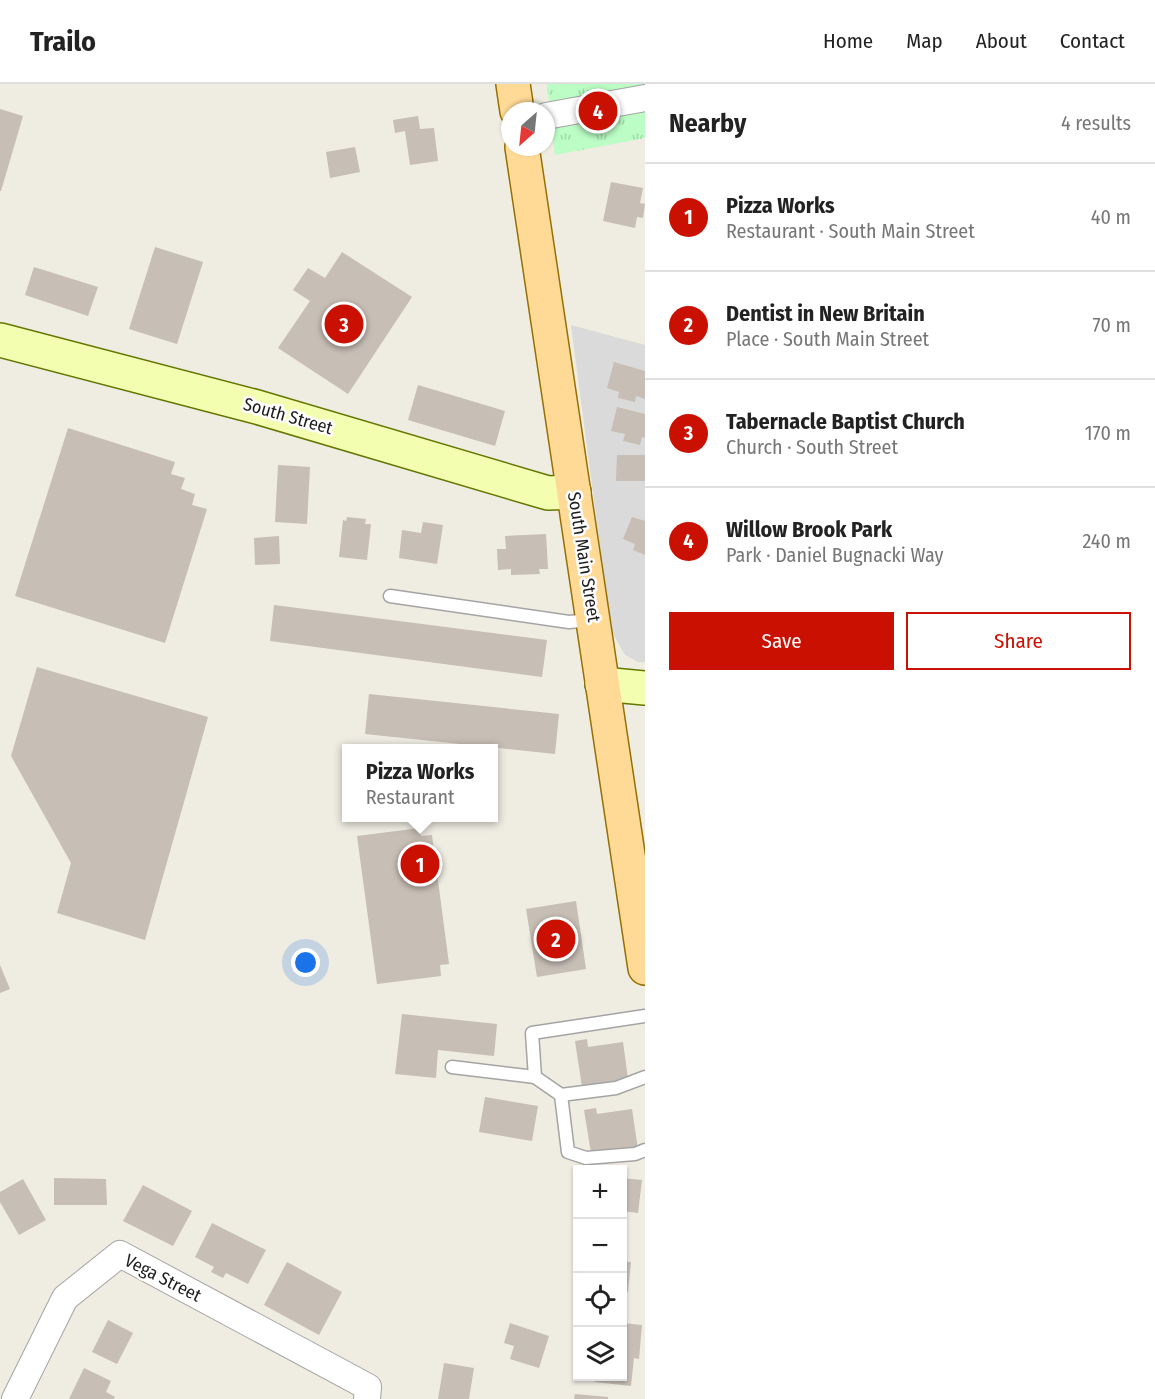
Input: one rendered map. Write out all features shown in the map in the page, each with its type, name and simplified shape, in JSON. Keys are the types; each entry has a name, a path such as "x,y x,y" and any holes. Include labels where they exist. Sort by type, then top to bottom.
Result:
{"main road":[{"path":"513,84 516,102"},
{"name":"South Main Street","path":"523,156 602,684 632,854 645,968"},
{"name":"South Street","path":"1,342 248,404 548,493 574,492"},
{"path":"602,684 645,688"}],"street":[{"path":"555,114 645,99"},
{"name":"Vega Street","path":"15,1399 65,1298 120,1254 368,1393"}],"lane":[{"path":"390,596 569,622 593,620"},
{"path":"536,1077 532,1033 645,1016"},
{"path":"452,1067 536,1077 561,1095 616,1088 645,1077"},
{"path":"561,1095 568,1152 586,1158 635,1154 645,1150"}],"shaded area":[{"path":"571,325 645,345 645,662 638,662 625,655 611,630"}],"green space":[{"path":"547,84 645,84 645,138 555,155 555,102 549,102"}],"building":[{"path":"0,109 23,116 1,191 0,191"},
{"path":"418,116 420,129 434,128 438,161 410,165 405,131 395,133 393,120"},
{"path":"355,147 360,172 330,178 326,152"},
{"path":"611,182 643,188 640,203 645,204 643,218 637,217 635,228 603,221"},
{"path":"155,247 203,262 177,344 129,329"},
{"path":"342,252 412,297 348,394 278,348 310,301 293,290 308,268 325,278"},
{"path":"34,267 98,287 88,316 25,295"},
{"path":"614,362 645,371 645,399 636,396 635,402 618,398 619,392 607,388"},
{"path":"418,385 505,411 495,446 408,420"},
{"path":"617,407 645,414 645,438 642,437 640,445 623,441 625,434 611,431"},
{"path":"68,428 175,462 171,474 185,478 181,489 195,494 192,505 207,509 165,643 15,596"},
{"path":"617,455 645,455 645,481 616,481"},
{"path":"278,465 310,467 307,524 275,522"},
{"path":"347,517 366,519 365,524 371,524 367,560 339,557 343,520 346,521"},
{"path":"632,517 645,521 645,555 633,550 635,544 623,539"},
{"path":"423,522 443,525 437,564 399,558 402,530 421,533"},
{"path":"546,534 548,569 539,569 540,574 511,575 511,569 498,570 497,549 506,549 505,536"},
{"path":"279,536 280,564 255,565 254,538"},
{"path":"274,605 547,640 542,677 270,641"},
{"path":"37,667 208,717 145,940 57,913 71,863 11,756"},
{"path":"369,694 559,714 555,754 498,748 498,744 460,744 365,734"},
{"path":"420,828 421,836 432,835 449,964 440,965 441,976 377,984 357,836"},
{"path":"576,901 586,969 537,977 526,909"},
{"path":"0,965 10,989 0,993"},
{"path":"402,1014 497,1024 494,1056 438,1050 436,1078 395,1074"},
{"path":"587,1039 588,1047 623,1042 628,1079 582,1087 575,1041"},
{"path":"485,1097 538,1106 532,1141 479,1132"},
{"path":"596,1108 597,1114 632,1109 638,1149 591,1153 584,1110"},
{"path":"54,1178 106,1179 107,1205 54,1205"},
{"path":"627,1178 642,1180 638,1213 627,1212"},
{"path":"23,1179 46,1220 19,1235 0,1202 0,1192"},
{"path":"143,1185 192,1211 173,1246 123,1221"},
{"path":"212,1223 266,1250 248,1284 226,1273 223,1278 211,1272 214,1267 195,1257"},
{"path":"287,1262 342,1292 319,1335 264,1305"},
{"path":"627,1262 631,1262 627,1292"},
{"path":"108,1320 133,1333 117,1364 92,1352"},
{"path":"510,1323 549,1336 539,1368 510,1359 514,1346 504,1343"},
{"path":"627,1324 642,1325 639,1359 634,1358 631,1386 595,1382 627,1381"},
{"path":"444,1363 474,1368 469,1399 438,1399"},
{"path":"84,1368 111,1381 106,1392 115,1397 114,1399 69,1399"},
{"path":"575,1394 608,1397 608,1399 574,1399"}],"place":[{"name":"Willow Brook Park","path":"598,111"},
{"name":"Tabernacle Baptist Church","path":"344,324"},
{"name":"Pizza Works","path":"420,864"},
{"name":"Dentist in New Britain","path":"556,939"}]}
